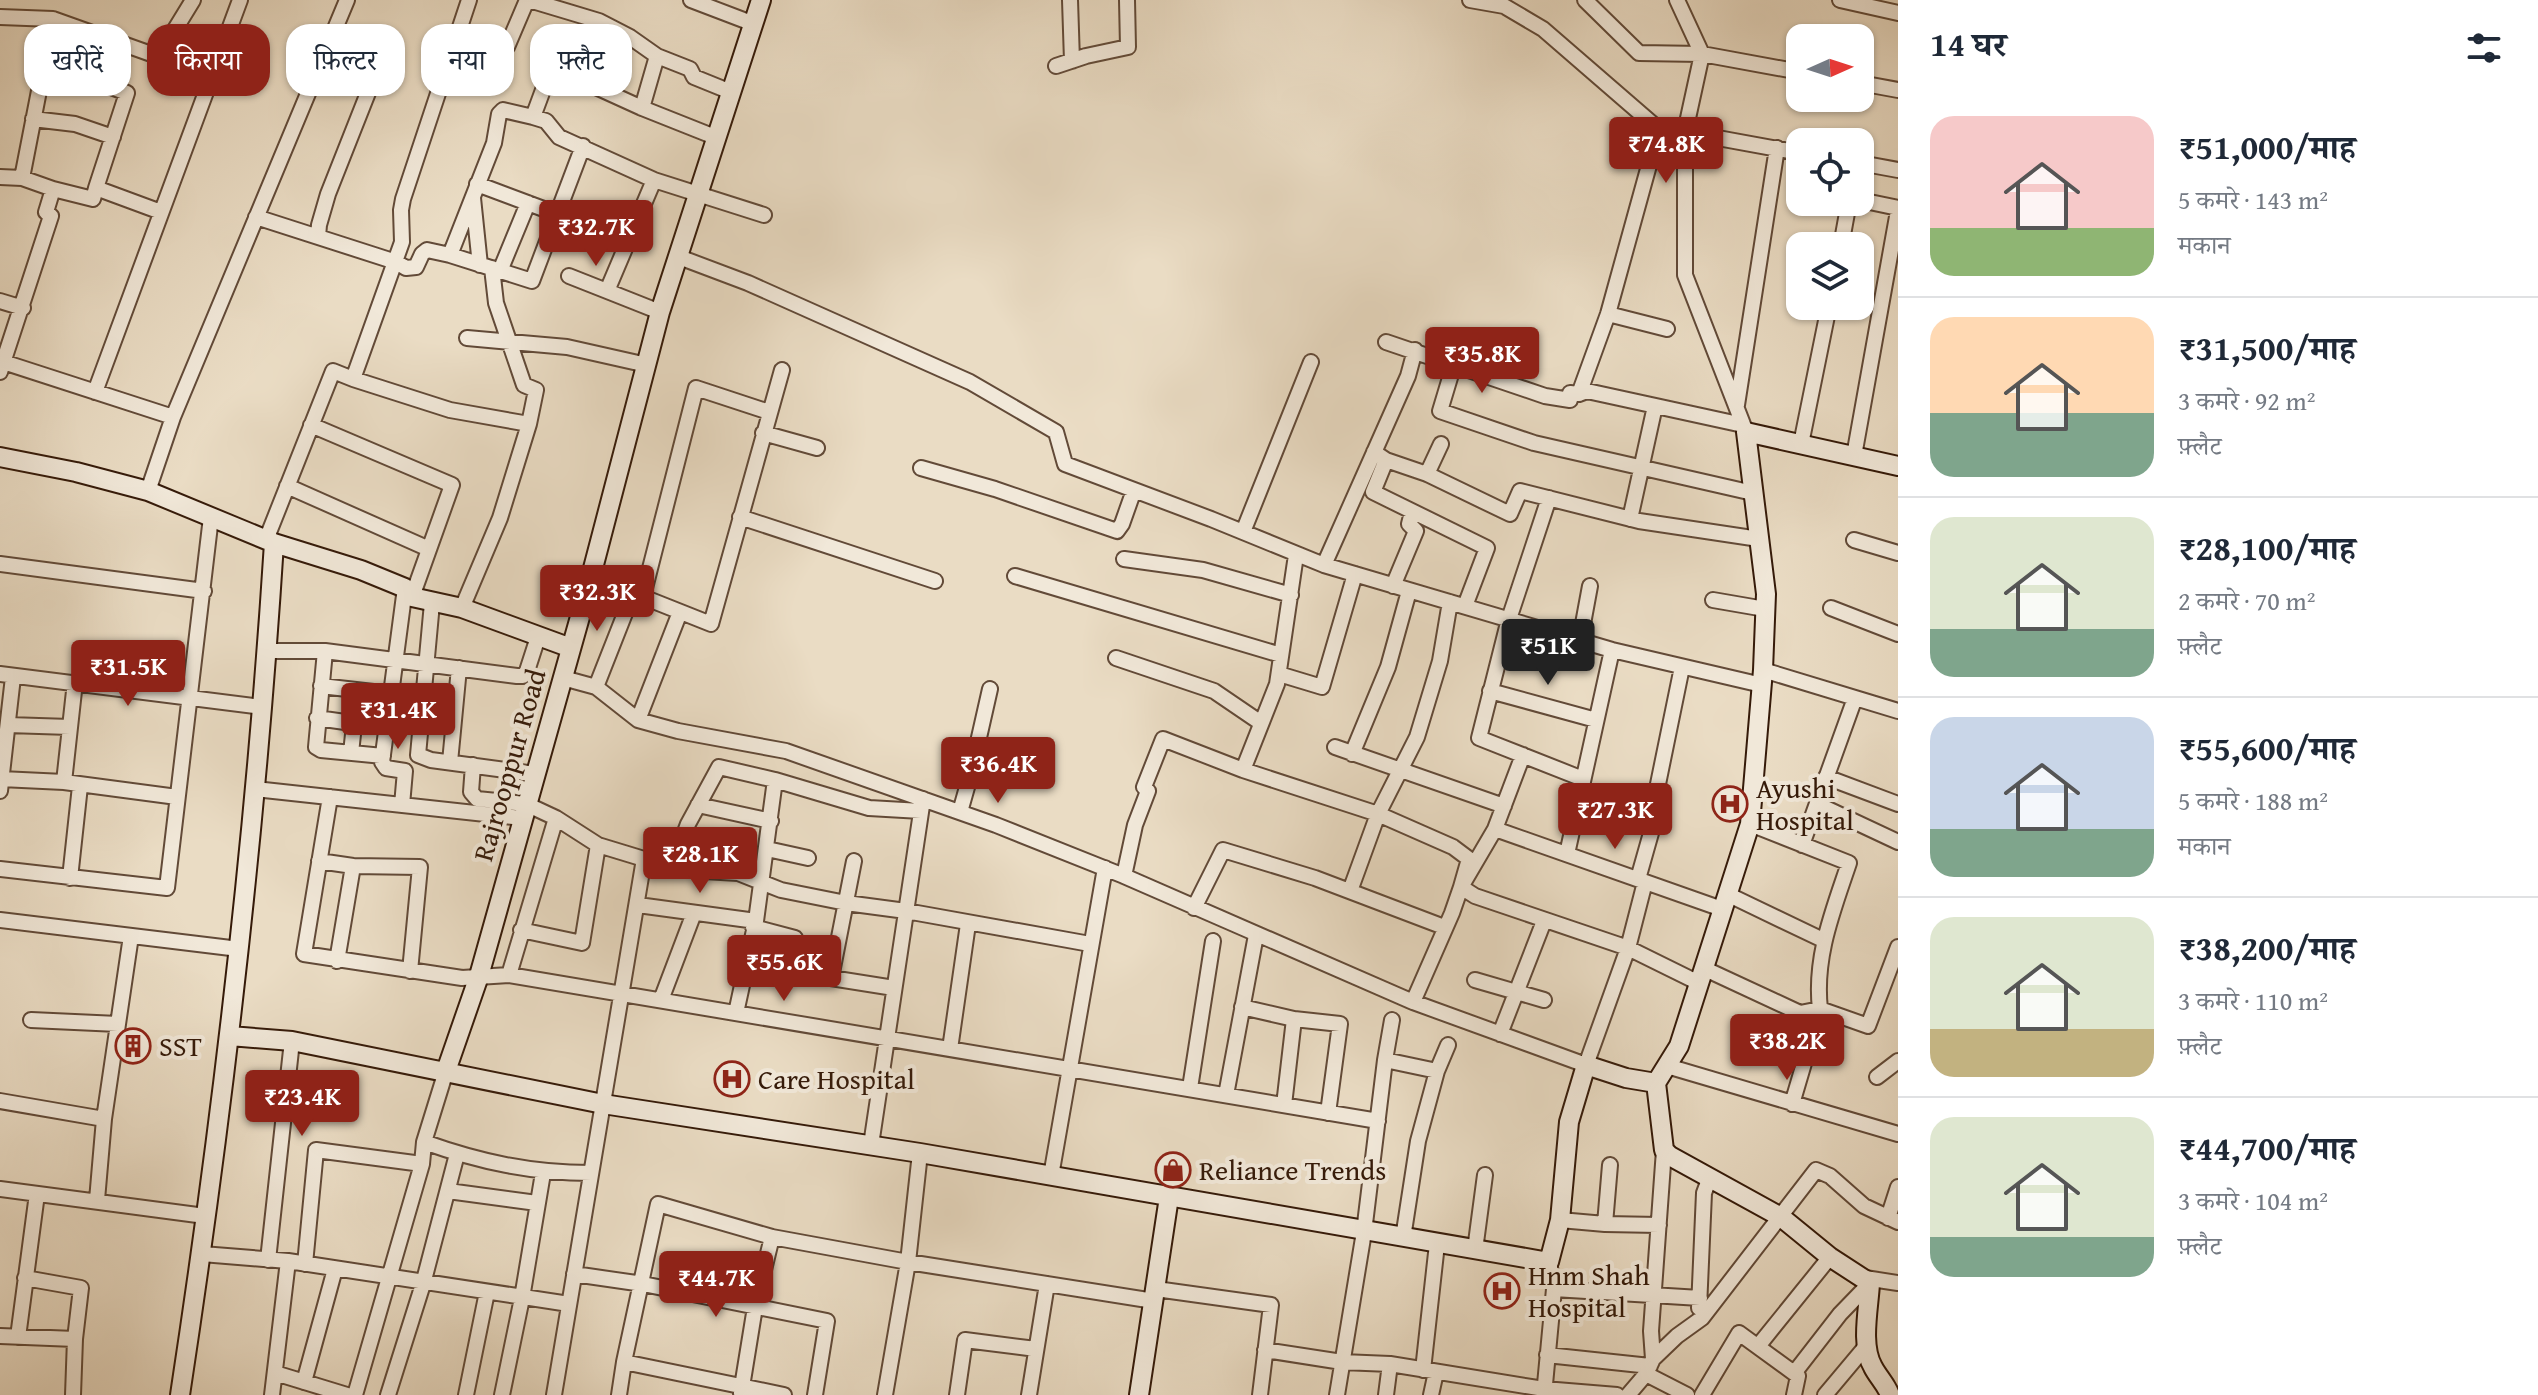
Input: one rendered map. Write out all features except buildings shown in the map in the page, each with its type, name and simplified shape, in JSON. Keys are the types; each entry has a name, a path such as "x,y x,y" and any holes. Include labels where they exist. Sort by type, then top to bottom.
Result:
{"street":[{"path":"0,17 53,19 154,55 160,54 193,0"},
{"path":"95,392 240,0"},
{"path":"148,491 173,417 347,0"},
{"path":"353,379 396,262 402,242 403,199 469,0"},
{"path":"514,31 528,0 599,21 657,56 690,69 694,77 731,92"},
{"path":"692,0 754,24"},
{"name":"Rajrooppur Road","path":"446,1071 479,976 563,678 660,312 761,0"},
{"path":"1070,0 1072,61"},
{"path":"1056,66 1128,47 1127,0"},
{"path":"1470,0 1504,6 1543,29 1685,152"},
{"path":"1585,0 1639,53 1702,54 1786,69"},
{"path":"1650,1366 1664,1150 1656,1083 1679,1046 1750,824 1763,678 1765,609 1744,428 1685,275 1685,132 1702,54 1677,0"},
{"path":"1840,0 1898,13"},
{"path":"52,24 53,19"},
{"path":"642,108 657,56"},
{"path":"533,117 550,71 554,68 715,137"},
{"path":"1874,86 1898,90"},
{"path":"22,178 38,96"},
{"path":"0,177 22,178 93,199 126,96"},
{"path":"318,237 328,194 367,96"},
{"path":"450,255 494,143 499,114 503,110 546,121 559,137 654,180 764,215"},
{"path":"33,119 75,124 113,137"},
{"path":"1579,394 1608,314 1659,129"},
{"path":"1685,132 1786,150"},
{"path":"256,217 396,262 406,268 416,267 427,250 532,281 583,146"},
{"path":"1736,407 1777,148"},
{"path":"1874,166 1898,170"},
{"path":"607,291 654,180"},
{"path":"96,188 161,212"},
{"path":"53,189 46,212 51,216 23,308 1,365 173,417"},
{"path":"475,190 528,203 557,214"},
{"path":"462,608 500,518 529,424 536,390 524,385 496,303 475,190"},
{"path":"491,268 528,203"},
{"path":"1854,456 1898,210 1874,204"},
{"path":"679,257 748,283 970,382 1056,432 1065,464 1296,555 1612,650 1682,667 1763,678 1855,698 1898,711"},
{"path":"569,276 660,312"},
{"path":"0,301 23,308"},
{"path":"1608,314 1667,329"},
{"path":"1801,444 1826,320"},
{"path":"467,338 589,350 647,365"},
{"path":"1386,342 1545,396 1570,400 1570,393 1587,391 1898,466"},
{"path":"1324,565 1380,456 1415,350"},
{"path":"1243,532 1311,362"},
{"path":"1451,364 1452,371 1440,411 1534,443 1753,493"},
{"path":"596,687 633,593 711,624 782,370"},
{"path":"180,1395 230,1036 267,651 270,542 287,486 333,371 450,410 529,424"},
{"path":"643,596 696,388 769,412"},
{"path":"1630,519 1655,406"},
{"path":"311,425 452,485 429,549 408,592 395,660 383,765 405,771 402,805"},
{"path":"763,433 817,448"},
{"path":"1427,474 1441,444"},
{"path":"1380,456 1427,474 1510,514 1520,491 1630,519 1759,539"},
{"path":"1380,456 1373,492 1487,548 1465,606"},
{"path":"0,457 148,491 270,542 361,570 432,603 462,608 571,648"},
{"path":"921,468 995,489 1117,531 1134,490"},
{"path":"287,486 429,549"},
{"path":"1549,498 1509,619 1479,738 1583,779"},
{"path":"1393,586 1416,531 1409,524 1412,512"},
{"path":"0,869 167,888 211,517"},
{"path":"740,517 935,581"},
{"path":"1854,540 1898,553"},
{"path":"1243,770 1279,674 1296,555"},
{"path":"1124,559 1203,570 1291,595"},
{"path":"0,564 204,591"},
{"path":"1279,674 1322,687 1355,574"},
{"path":"1015,576 1281,655"},
{"path":"1580,640 1590,586"},
{"path":"1352,754 1388,667 1409,591"},
{"path":"1713,600 1765,609"},
{"path":"1350,891 1378,814 1417,737 1440,661 1450,602"},
{"path":"432,603 417,750 422,758 535,774"},
{"path":"1831,608 1898,634"},
{"path":"638,720 680,612"},
{"path":"267,651 325,651 523,676 538,637"},
{"path":"1567,854 1612,650"},
{"path":"325,651 316,747 383,756"},
{"path":"1116,658 1214,691 1261,723"},
{"path":"1544,1392 1554,1289 1549,1262 1560,1220 1569,1122 1628,948 1682,667"},
{"path":"450,762 459,668"},
{"path":"177,797 64,782 1,785 8,725 6,675 262,707"},
{"path":"563,678 596,687 638,720 678,731 786,751 922,805 960,812 1105,868 1413,1002 1586,1065 1626,1078 1656,1083"},
{"path":"64,782 75,682"},
{"path":"321,686 391,694"},
{"path":"960,812 990,689"},
{"path":"1490,691 1596,720"},
{"path":"1802,845 1855,698"},
{"path":"317,718 354,725 351,753"},
{"path":"8,725 70,727"},
{"path":"1124,876 1135,825 1148,791 1144,787 1163,739 1243,770 1378,814 1453,847 1469,859 1452,913 1413,1002"},
{"path":"1335,747 1504,806"},
{"path":"1461,887 1495,829 1523,755"},
{"path":"473,765 471,792 477,799 556,818 598,845 644,859 704,871 738,873 781,890 846,903 1090,944"},
{"path":"673,864 698,805 719,767 869,808 922,805"},
{"path":"1826,777 1898,804"},
{"path":"736,1013 755,924 775,780"},
{"path":"70,878 80,786"},
{"path":"255,789 402,805 524,811"},
{"path":"330,797 304,954 462,978 509,975 1378,1121"},
{"path":"1817,804 1898,842"},
{"path":"698,805 771,821"},
{"path":"871,1145 922,805"},
{"path":"509,975 556,818"},
{"path":"1750,824 1849,863 1823,940 1818,995 1820,1009 1792,1104"},
{"path":"1495,829 1642,880 1724,902 1823,940"},
{"path":"521,930 582,943 598,845"},
{"path":"767,849 808,858"},
{"path":"1194,908 1223,850 1350,891 1444,927"},
{"path":"554,1395 644,859"},
{"path":"319,861 353,866 420,867 410,971"},
{"path":"854,861 831,978 894,988"},
{"path":"337,961 353,866"},
{"path":"1051,1176 1105,868"},
{"path":"1461,887 1475,896 1628,948 1800,1013 1820,1009 1868,1026 1897,953"},
{"path":"638,905 755,924 795,938"},
{"path":"661,1000 694,913"},
{"path":"0,920 239,949"},
{"path":"1500,1034 1544,921"},
{"path":"950,1049 968,924"},
{"path":"1226,1095 1256,935"},
{"path":"97,1200 104,1119 131,936"},
{"path":"1190,1088 1213,941"},
{"path":"1475,980 1544,1000"},
{"path":"1242,1007 1294,1019 1340,1024 1328,1113"},
{"path":"1284,1105 1294,1019"},
{"path":"31,1020 118,1024"},
{"path":"1337,1395 1364,1232 1392,1020"},
{"path":"230,1036 292,1041 603,1104 920,1153 1549,1262"},
{"path":"268,1260 292,1041"},
{"path":"1403,1238 1418,1141 1437,1071 1448,1045"},
{"path":"1385,1060 1437,1071"},
{"path":"1877,1077 1898,1061"},
{"path":"1667,1066 1898,1134"},
{"path":"355,1395 446,1071"},
{"path":"0,1101 104,1119"},
{"path":"424,1142 457,1154 543,1173 591,1173"},
{"path":"305,1264 316,1150 422,1164"},
{"path":"1664,1150 1781,1217 1830,1257 1868,1280 1898,1283"},
{"path":"885,1395 908,1262 920,1153"},
{"path":"388,1395 423,1284 457,1154"},
{"path":"1605,1224 1610,1165"},
{"path":"1628,1395 1677,1336 1697,1321 1816,1170 1830,1176 1864,1206 1893,1220 1898,1187"},
{"path":"502,1395 543,1173"},
{"path":"1475,1250 1485,1175"},
{"path":"1697,1321 1704,1193 1710,1177"},
{"path":"0,1189 205,1216"},
{"path":"448,1191 537,1203"},
{"path":"18,1337 37,1194"},
{"path":"1139,1395 1169,1197"},
{"path":"619,1395 658,1204 772,1237 908,1262 1047,1284 1271,1305 1260,1395"},
{"path":"1560,1220 1659,1225"},
{"path":"741,1391 755,1307 772,1237"},
{"path":"1431,1395 1437,1244"},
{"path":"202,1254 288,1261 569,1304"},
{"path":"1759,1345 1830,1257"},
{"path":"272,1395 288,1261"},
{"path":"304,1382 335,1269"},
{"path":"574,1274 643,1284 827,1321 815,1395"},
{"path":"25,1278 81,1288 73,1395"},
{"path":"1868,1280 1867,1345 1872,1367 1888,1393"},
{"path":"1794,1395 1798,1376 1795,1372 1868,1280"},
{"path":"1029,1395 1047,1284"},
{"path":"1554,1289 1700,1298"},
{"path":"466,1395 487,1292"},
{"path":"1702,1395 1739,1333 1798,1376"},
{"path":"0,1336 75,1339"},
{"path":"957,1395 965,1340 1036,1349"},
{"path":"1825,1395 1867,1345"},
{"path":"1265,1350 1342,1362 1390,1364 1544,1392 1617,1395"},
{"path":"1547,1355 1650,1366 1687,1395"},
{"path":"624,1362 741,1391 784,1395"},
{"path":"1386,1395 1390,1364"},
{"path":"275,1373 347,1395"},
{"path":"1471,1395 1475,1378"}],"place":[{"name":"Ayushi Hospital","path":"1730,804"},
{"name":"SST","path":"133,1046"},
{"name":"Care Hospital","path":"732,1079"},
{"name":"Reliance Trends","path":"1173,1170"},
{"name":"Hnm Shah Hospital","path":"1502,1291"}]}
